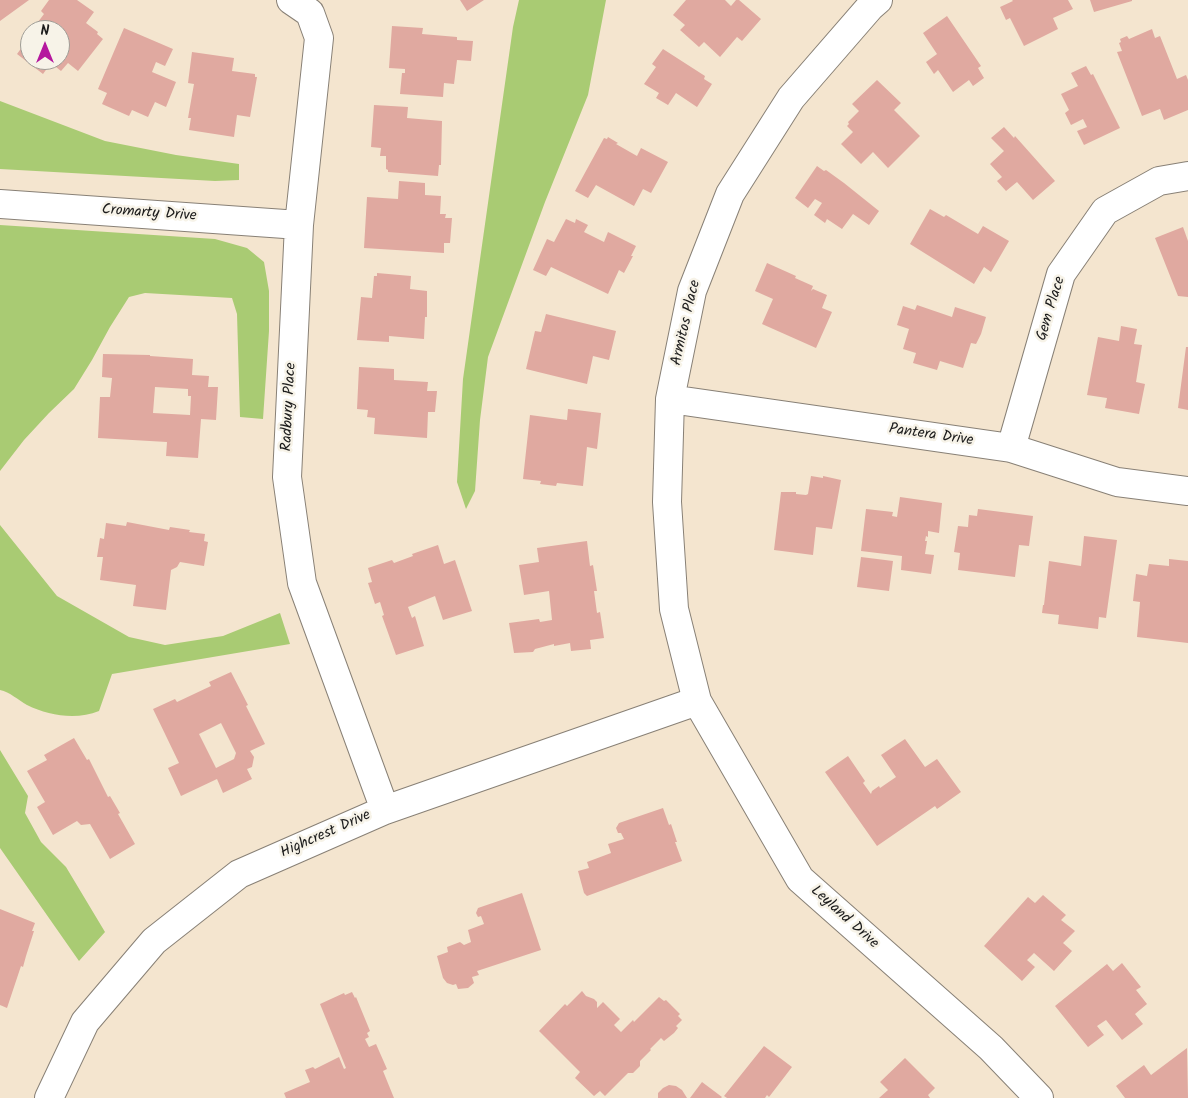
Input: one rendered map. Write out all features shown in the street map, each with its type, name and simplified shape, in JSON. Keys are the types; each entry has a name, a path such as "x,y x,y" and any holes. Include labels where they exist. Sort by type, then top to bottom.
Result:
{"street":[{"name":"Radbury Place","path":"291,0 310,13 319,38 299,225 287,477 302,583 385,810"},
{"name":"Armitos Place","path":"697,700 674,609 668,502 670,399 692,291 730,194 791,98 878,0"},
{"name":"Gem Place","path":"1011,448 1062,274 1105,211 1159,181 1188,176"},
{"name":"Cromarty Drive","path":"0,204 299,225"},
{"name":"Pantera Drive","path":"670,399 1011,448 1117,482 1188,491"},
{"name":"Highcrest Drive","path":"49,1098 85,1022 154,941 239,874 385,810 697,700"},
{"name":"Leyland Drive","path":"697,700 800,879 991,1048 1039,1098"}],"green space":[{"path":"519,0 606,0 588,95 545,202 488,357 480,420 475,491 466,509 457,482 463,379 513,27"},
{"path":"0,101 105,141 176,155 239,164 239,180 215,181 0,169"},
{"path":"0,225 215,239 247,248 264,262 269,291 269,331 263,419 240,417 237,314 232,298 145,293 129,297 74,389 24,440 0,471"},
{"path":"0,525 57,596 129,637 165,645 223,636 280,613 290,644 112,674 99,711 90,714 63,716 36,709 0,690"},
{"path":"0,750 28,796 25,813 41,842 66,867 105,932 79,961 0,848"}],"building":[{"path":"0,0 29,0 0,21"},
{"path":"49,0 77,0 94,12 86,23 98,32 97,34 103,39 78,71 70,65 70,20 40,20 44,14 41,11"},
{"path":"460,0 484,0 467,11"},
{"path":"686,0 725,0 731,6 736,0 739,0 761,19 742,41 737,37 720,57 704,42 699,47 680,30 685,25 673,15"},
{"path":"1012,0 1068,0 1073,9 1053,18 1058,29 1024,46 1010,18 1006,20 1000,7"},
{"path":"1090,0 1132,0 1132,1 1094,12"},
{"path":"947,16 981,66 978,68 984,78 973,86 969,80 953,92 938,70 934,74 926,62 937,54 923,33"},
{"path":"392,26 423,28 422,34 457,37 457,40 473,41 471,61 457,60 454,84 444,83 443,97 400,94 402,73 405,73 405,69 389,68"},
{"path":"124,28 173,49 165,66 156,62 152,72 176,82 166,107 155,102 148,117 132,110 129,116 102,104 107,93 98,89"},
{"path":"1152,29 1155,38 1160,36 1177,79 1186,75 1188,80 1188,110 1164,120 1160,109 1142,116 1117,52 1122,51 1119,43 1121,42 1120,39 1127,36 1129,39"},
{"path":"663,49 705,76 704,79 712,84 697,107 676,93 668,105 656,98 659,93 644,84 656,67 652,64"},
{"path":"192,52 234,58 232,71 255,74 255,77 257,77 250,117 237,115 234,137 189,130 191,118 188,118 194,84 188,83"},
{"path":"1086,66 1091,75 1093,74 1120,128 1084,145 1077,131 1087,127 1083,119 1071,125 1065,113 1069,110 1061,94 1078,86 1071,73"},
{"path":"38,70 46,70 43,74"},
{"path":"877,80 901,103 894,110 920,136 888,168 873,152 861,164 841,144 853,132 847,126 848,122 859,111 852,104"},
{"path":"374,105 408,107 407,118 442,121 441,165 439,165 438,176 388,172 386,169 386,156 380,156 381,148 371,147"},
{"path":"1004,127 1014,138 1015,136 1055,181 1033,200 1017,182 1006,191 997,181 1002,177 990,164 1004,151 991,138"},
{"path":"608,137 637,156 641,148 668,162 651,193 643,189 634,206 596,185 588,198 575,191 604,138 607,139"},
{"path":"817,166 844,183 879,211 869,225 853,214 842,229 827,219 825,223 814,215 822,203 815,199 808,208 795,198"},
{"path":"399,181 425,183 425,195 441,196 440,214 446,214 445,218 452,218 450,243 444,243 444,253 364,248 367,197 398,199"},
{"path":"930,209 944,217 946,215 978,234 983,226 1009,241 991,272 984,267 974,284 910,244"},
{"path":"566,219 575,223 576,219 588,225 584,232 604,242 608,232 636,246 624,273 619,270 608,294 551,267 546,276 533,270 547,239 554,242"},
{"path":"1183,227 1188,241 1188,297 1178,296 1155,238"},
{"path":"767,263 813,286 811,291 813,289 827,295 822,308 832,312 816,348 762,324 773,299 755,291"},
{"path":"377,273 411,276 410,289 427,291 427,317 425,317 424,339 389,336 389,342 357,340 361,297 372,298 374,276 377,276"},
{"path":"917,305 952,317 955,307 986,317 976,344 971,343 963,368 940,361 937,370 913,363 916,353 903,349 909,329 897,325 903,306 915,310"},
{"path":"546,314 616,331 609,360 593,356 587,384 526,369 535,331 541,332"},
{"path":"1121,326 1137,329 1134,344 1142,345 1136,382 1145,384 1139,414 1105,408 1107,398 1087,395 1098,337 1119,341"},
{"path":"1186,347 1188,347 1188,410 1178,408"},
{"path":"103,354 150,355 193,359 192,375 209,376 208,387 218,387 216,420 201,419 198,458 166,456 167,442 98,438 100,397 110,397 112,378 102,377","holes":["155,387 188,389 188,396 191,396 190,415 153,413"]},
{"path":"359,367 394,369 394,380 428,382 427,391 437,391 435,412 428,412 427,438 374,434 375,418 367,417 368,410 357,409"},
{"path":"568,409 601,413 597,449 587,447 583,486 557,483 556,486 540,484 541,481 523,479 530,415 567,420"},
{"path":"811,476 823,478 823,476 841,480 832,529 816,527 813,555 774,550 781,492 808,494"},
{"path":"900,497 942,503 939,533 928,531 928,537 926,536 925,541 927,541 925,554 934,555 931,574 901,570 902,556 861,551 866,509 893,512 892,516 897,517"},
{"path":"978,509 1033,516 1029,546 1019,545 1015,577 958,570 960,553 954,552 958,526 968,527 969,515 977,516"},
{"path":"127,522 169,530 170,527 190,530 189,532 205,534 204,541 208,542 204,566 180,562 177,567 171,570 166,610 133,606 136,585 100,580 103,557 97,557 100,538 104,539 106,523 126,526"},
{"path":"1084,536 1117,540 1106,618 1099,617 1098,629 1058,624 1059,615 1042,613 1049,561 1081,566"},
{"path":"587,541 590,566 593,565 597,591 594,591 597,613 600,612 604,638 590,640 591,649 571,651 570,643 554,646 554,644 535,649 533,652 514,653 509,623 539,619 540,622 552,620 549,591 524,595 519,565 539,562 537,548"},
{"path":"438,545 444,564 455,560 472,611 443,620 435,596 408,607 412,618 415,616 424,646 396,655 382,616 384,615 380,602 375,604 368,583 372,582 368,568 392,560 394,563 413,556 412,554"},
{"path":"861,557 893,561 889,591 857,587"},
{"path":"1169,559 1188,561 1188,643 1137,637 1140,602 1133,601 1136,574 1147,576 1149,564 1169,566"},
{"path":"231,672 265,744 250,751 254,757 252,767 247,769 252,779 223,793 217,779 181,796 168,768 179,763 153,709 175,699 177,702 211,686 209,682","holes":["221,723 236,753 234,759 216,768 199,734"]},
{"path":"74,738 87,760 89,759 108,797 110,796 120,813 118,814 135,844 110,859 90,824 81,825 77,821 53,835 37,807 45,802 27,771 47,760 44,755"},
{"path":"905,739 925,767 937,759 961,792 937,809 935,806 877,846 825,772 848,756 865,781 863,783 871,794 879,786 880,788 896,777 881,755"},
{"path":"663,808 669,825 671,824 682,861 587,896 584,893 578,871 589,868 587,862 611,853 608,844 624,839 616,828 619,823"},
{"path":"522,893 541,950 477,971 479,975 472,977 474,983 468,988 458,989 456,984 447,983 443,978 437,956 448,952 447,947 460,942 464,945 471,942 468,930 484,924 481,916 478,917 476,913 478,908"},
{"path":"1043,895 1066,915 1061,920 1075,931 1063,943 1072,951 1054,971 1034,953 1027,960 1035,967 1022,981 984,946 1028,897 1035,903"},
{"path":"0,909 35,923 23,967 21,966 7,1008 0,1005"},
{"path":"1122,963 1141,987 1136,990 1147,1004 1135,1014 1143,1024 1122,1040 1106,1020 1097,1026 1104,1035 1088,1047 1055,1006 1107,964 1113,971"},
{"path":"582,991 586,996 597,1002 597,1008 603,1002 620,1019 614,1025 621,1032 659,997 664,1001 666,1000 680,1014 678,1016 682,1020 676,1026 678,1028 674,1033 664,1041 661,1038 640,1061 640,1066 633,1073 628,1073 605,1096 600,1091 594,1096 575,1078 580,1072 539,1031 565,1004 567,1006"},
{"path":"352,992 356,997 370,1031 367,1033 369,1037 365,1039 369,1047 376,1044 387,1069 383,1071 394,1098 286,1098 284,1093 310,1082 305,1070 313,1067 315,1069 339,1057 344,1069 346,1068 320,1004 344,993 345,995"},
{"path":"764,1046 792,1067 769,1097 767,1095 765,1098 727,1098 724,1096"},
{"path":"1187,1048 1188,1098 1125,1098 1116,1086 1144,1065 1151,1075"},
{"path":"905,1058 935,1088 928,1095 930,1098 879,1098 888,1090 880,1082"},
{"path":"702,1082 722,1097 690,1098"},
{"path":"669,1085 676,1086 682,1090 687,1098 658,1098 658,1093"}]}
